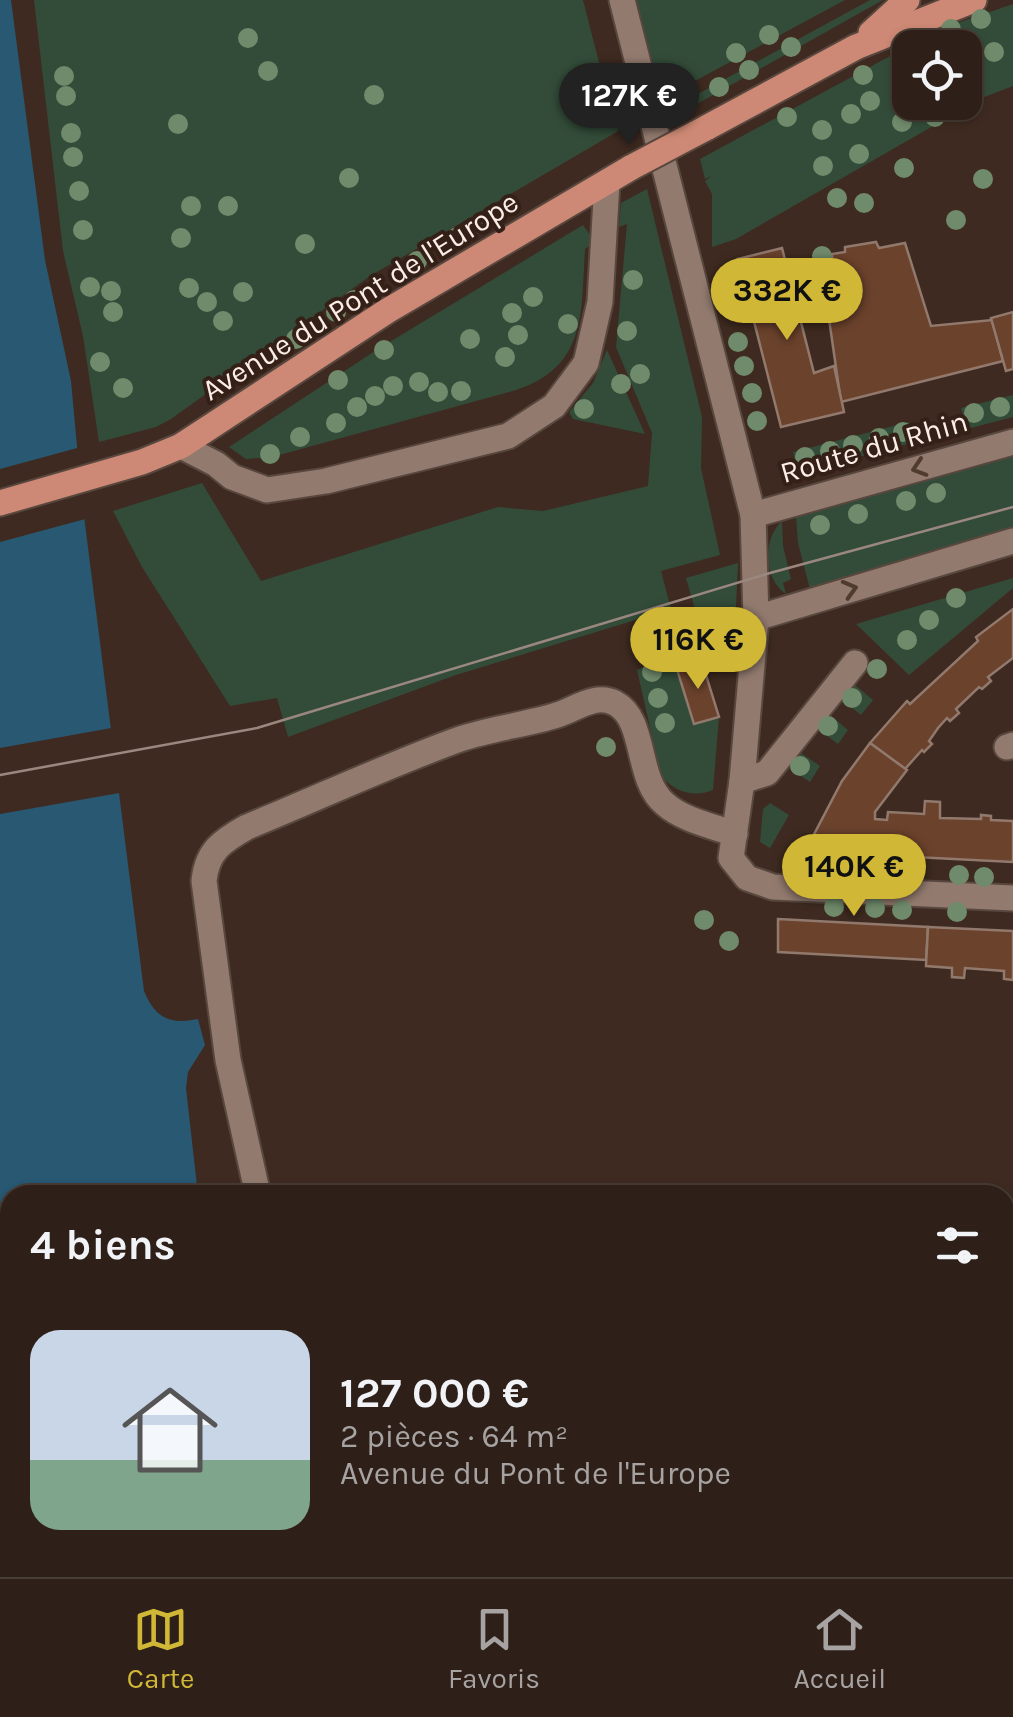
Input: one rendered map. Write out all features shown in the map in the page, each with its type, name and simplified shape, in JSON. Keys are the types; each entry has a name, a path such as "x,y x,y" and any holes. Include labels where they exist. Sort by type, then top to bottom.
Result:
{"main road":[{"name":"Avenue du Pont de l'Europe","path":"856,47 907,0"},
{"name":"Avenue du Pont de l'Europe","path":"0,503 181,446 387,310 632,167 856,47 974,0"}],"street":[{"path":"622,0 752,515 756,618 733,846 747,878 773,887 1013,898"},
{"path":"181,446 232,476 267,490 326,481 508,436 554,406 586,362 600,302 607,182"},
{"name":"Route du Rhin","path":"752,515 1013,442"},
{"path":"756,618 1013,541"},
{"path":"742,781 768,773 855,662"},
{"path":"261,1185 228,1060 204,881 210,854 222,841 463,738 601,700 614,702 627,713 650,786 663,803 733,846"}],"green space":[{"path":"34,0 583,0 604,82 618,105 620,130 370,276 171,419 156,427 99,442 83,336 63,251"},
{"path":"636,0 845,0 680,89 681,73 656,75"},
{"path":"870,0 883,0 697,104 696,95"},
{"path":"1013,4 1013,86 982,98 982,30 938,30"},
{"path":"892,55 892,120 944,120 736,239 712,247 712,194 705,181 712,176 705,179 700,159"},
{"path":"647,189 702,417 701,468 720,555 661,571 671,609 453,676 288,737 277,698 230,706 142,567 113,511 202,483 261,581 498,507 543,511 648,486 652,433 616,347 627,224 619,227 621,203"},
{"path":"583,225 595,242 585,249 576,334 556,367 539,380 516,390 272,457 246,459 229,447 378,349"},
{"path":"607,350 645,434 573,419 569,412 593,383"},
{"path":"1013,395 1013,417 967,429 961,408"},
{"path":"909,422 915,442 798,473 793,452"},
{"path":"1013,448 1013,533 811,593 798,543 796,516 853,501 928,471"},
{"path":"782,521 791,579 783,583 786,594 773,579 768,559 771,538"},
{"path":"738,563 735,628 703,637 686,578"},
{"path":"1013,578 1013,588 909,675 856,624"},
{"path":"681,651 688,654 690,663 676,667 693,724 719,717 713,790 698,793 678,790 661,776 637,670"},
{"path":"855,685 873,700 861,715 842,700"},
{"path":"830,715 848,730 838,744 819,730"},
{"path":"801,753 820,766 810,782 790,769"},
{"path":"770,803 789,815 770,848 760,842 763,809"}],"water":[{"path":"0,0 11,0 45,260 71,381 82,500 144,991 153,1008 165,1017 179,1021 198,1019 205,1045 188,1072 186,1088 197,1185 0,1185"}],"pier":[{"path":"81,447 89,518 0,542 0,469"},
{"path":"117,727 125,792 0,814 0,748"}],"building":[{"path":"876,242 879,248 905,243 931,326 992,320 1003,361 841,402 827,305 835,304 832,254 845,252 845,247"},
{"path":"782,248 814,373 834,366 844,412 781,427 738,259"},
{"path":"1013,312 1013,369 1006,371 991,318"},
{"path":"1013,609 1013,658 956,709 959,713 950,721 947,718 924,752 905,769 870,743 907,701 910,704 978,641 976,637"},
{"path":"701,659 719,717 694,724 676,666"},
{"path":"870,743 907,770 875,812 875,819 887,820 888,812 924,814 925,801 940,802 940,818 981,819 981,815 991,816 991,820 1013,821 1013,862 816,852 810,842 842,781"},
{"path":"778,919 928,927 926,960 778,952"},
{"path":"928,927 1013,931 1013,980 1004,979 1004,971 965,968 964,978 952,977 952,968 926,966"}],"tram line":[{"path":"0,775 257,728 770,573 1013,507"}]}
